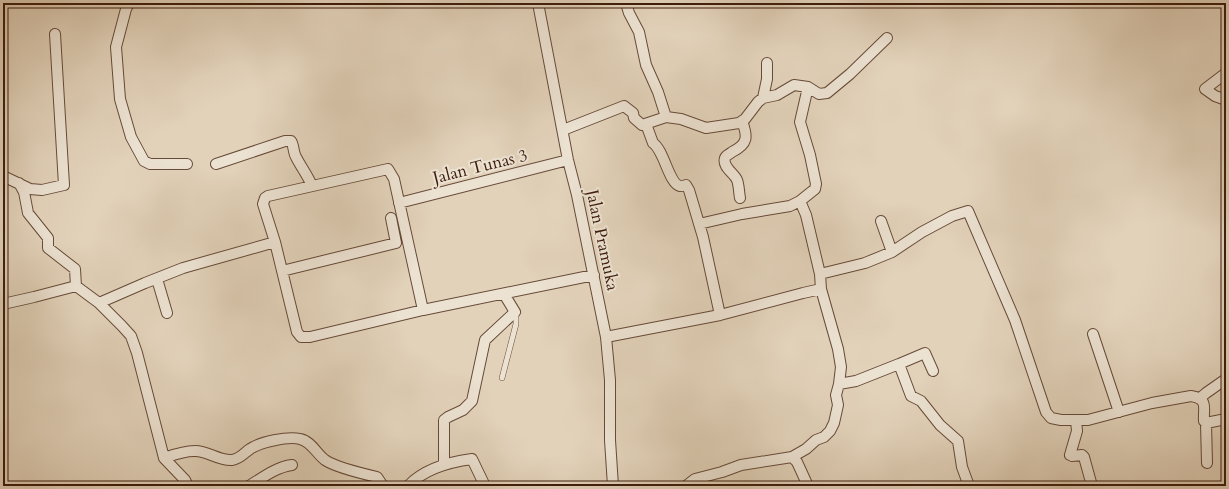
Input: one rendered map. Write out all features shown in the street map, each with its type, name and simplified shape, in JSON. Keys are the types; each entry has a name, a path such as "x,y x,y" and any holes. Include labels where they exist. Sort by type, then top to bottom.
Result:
{"street":[{"path":"129,3 116,47 120,99 131,137 144,162 150,164 187,164"},
{"name":"Jalan Pramuka","path":"538,3 568,160 577,195 606,337 610,380 610,440 613,486"},
{"path":"626,3 639,32 646,65 658,92 666,117"},
{"path":"3,176 30,189 42,190 64,185 55,34"},
{"path":"563,130 624,106 633,113 634,118 642,125 666,117 681,119 706,128 742,121 763,98 781,94 787,88 794,85 808,87 819,94 827,93 850,74 887,38"},
{"path":"763,98 767,79 766,63"},
{"path":"1226,73 1205,89 1215,96 1226,100"},
{"path":"699,224 742,214 790,206 800,201 815,189 816,184 810,155 800,122 808,87"},
{"path":"740,198 737,180 728,168 725,162 725,157 744,145 746,138 742,121"},
{"path":"646,124 653,143 656,145 665,160 675,183 680,186 688,187 699,224 720,315"},
{"path":"216,164 285,141 291,141 293,143 295,156 306,172 312,186"},
{"name":"Jalan Tunas 3","path":"399,203 568,160"},
{"path":"423,310 394,179 388,169 268,196 265,198 263,204 275,242 297,332 301,337 310,337 423,310 594,275"},
{"path":"20,183 24,192 28,212 48,238 48,248 75,269 76,286 99,304 131,336 139,360 164,458 185,484"},
{"path":"686,486 695,478 722,472 740,465 792,457 806,449 816,440 824,437 830,431 834,423 838,405 836,395 841,367 838,349 821,289 820,274 806,215 800,201"},
{"path":"820,274 865,263 892,252 922,232 952,216 968,211 1015,320 1046,412 1051,418 1061,420 1088,420 1179,397 1191,396 1200,398 1204,404 1207,463"},
{"path":"282,271 396,243 391,218"},
{"path":"881,222 892,252"},
{"path":"99,304 204,261 275,242"},
{"path":"157,279 167,313"},
{"path":"3,304 76,286"},
{"path":"606,337 720,315 821,289"},
{"path":"444,465 444,420 463,410 472,401 485,340 515,312 504,294"},
{"path":"1093,334 1119,412"},
{"path":"839,384 856,381 926,353 933,371"},
{"path":"899,364 911,396 921,401 940,425 958,441 962,467 969,486"},
{"path":"1200,398 1226,379"},
{"path":"1206,423 1226,419"},
{"path":"1076,420 1077,431 1070,455 1082,455 1084,457 1092,486"},
{"path":"164,458 194,451 231,460 238,458 249,449 261,443 292,438 300,439 307,442 326,461 361,474 377,477 383,486"},
{"path":"792,457 797,462 808,486"},
{"path":"408,486 415,479 444,465 472,459 485,486"},
{"path":"249,486 273,472 292,465"}],"lane":[{"path":"502,378 516,324 515,312"}]}
